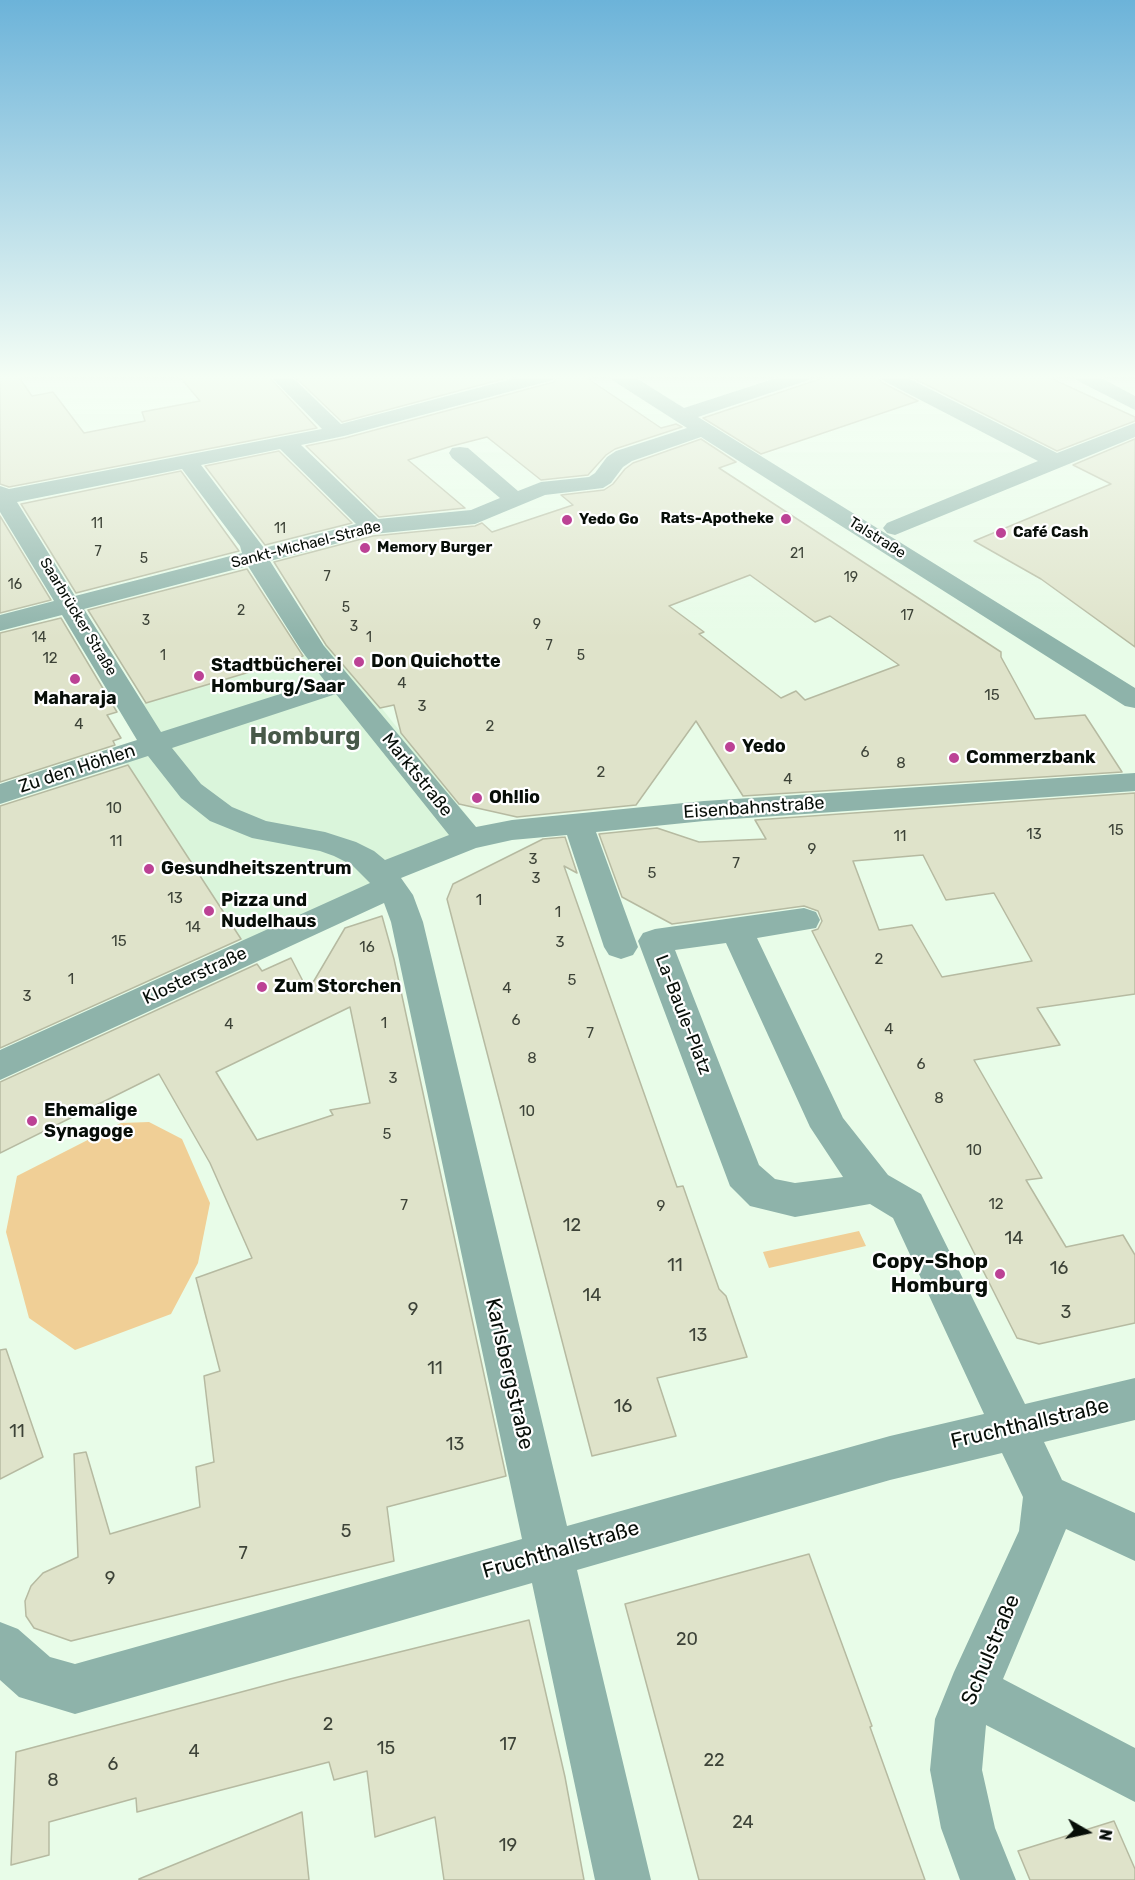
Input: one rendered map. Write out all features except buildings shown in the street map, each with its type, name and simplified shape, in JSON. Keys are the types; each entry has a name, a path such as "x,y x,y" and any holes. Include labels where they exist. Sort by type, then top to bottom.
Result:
{"street":[{"path":"1,496 172,464"},
{"name":"Marktstraße","path":"189,464 251,545 314,650 469,839"},
{"path":"307,464 372,527"},
{"path":"473,464 514,499"},
{"name":"Sankt-Michael-Straße","path":"0,623 372,527 475,517 541,489 595,483 603,478 614,464"},
{"name":"Talstraße","path":"759,464 1135,700"},
{"path":"895,528 1054,464"},
{"name":"Saarbrücker Straße","path":"1,496 71,605 153,743 191,791 221,814 263,831 325,842 345,849 363,858 385,880"},
{"path":"153,743 342,683"},
{"name":"Zu den Höhlen","path":"0,794 153,743"},
{"name":"Eisenbahnstraße","path":"385,880 469,839 512,830 704,811 1135,782"},
{"path":"578,823 621,947"},
{"name":"Klosterstraße","path":"0,1066 385,880"},
{"name":"Karlsbergstraße","path":"385,880 397,895 407,922 622,1880"},
{"path":"804,920 737,930 829,1127 844,1150 874,1187 907,1206 1046,1496 1135,1537"},
{"name":"La-Baule-Platz","path":"737,930 655,941 744,1175 764,1194 795,1200 849,1193 874,1187"},
{"name":"Fruchthallstraße","path":"0,1647 37,1679 75,1689 890,1458 1135,1399"},
{"name":"Schulstraße","path":"988,1880 968,1828 956,1770 962,1719 972,1690 1042,1533 1046,1496"},
{"path":"972,1690 1135,1776"}],"shaded area":[{"path":"330,643 483,836 381,873 390,887 249,952 125,762 153,743 132,707 301,656"},
{"path":"149,1122 182,1139 210,1203 198,1263 171,1314 75,1350 29,1318 6,1232 17,1176 121,1123"},
{"path":"859,1231 866,1246 769,1268 763,1252"}],"place":[{"name":"Rats-Apotheke","path":"786,519"},
{"name":"Yedo Go","path":"567,520"},
{"name":"Café Cash","path":"1001,533"},
{"name":"Memory Burger","path":"365,548"},
{"name":"Don Quichotte","path":"359,662"},
{"name":"Stadtbücherei Homburg/Saar","path":"199,676"},
{"name":"Maharaja","path":"75,679"},
{"name":"Yedo","path":"730,747"},
{"name":"Commerzbank","path":"954,758"},
{"name":"Oh!lio","path":"477,798"},
{"name":"Gesundheitszentrum","path":"149,869"},
{"name":"Pizza und Nudelhaus","path":"209,911"},
{"name":"Zum Storchen","path":"262,987"},
{"name":"Ehemalige Synagoge","path":"32,1121"},
{"name":"Copy-Shop Homburg","path":"1000,1274"}],"district":[{"name":"Homburg","path":"305,737"}]}
